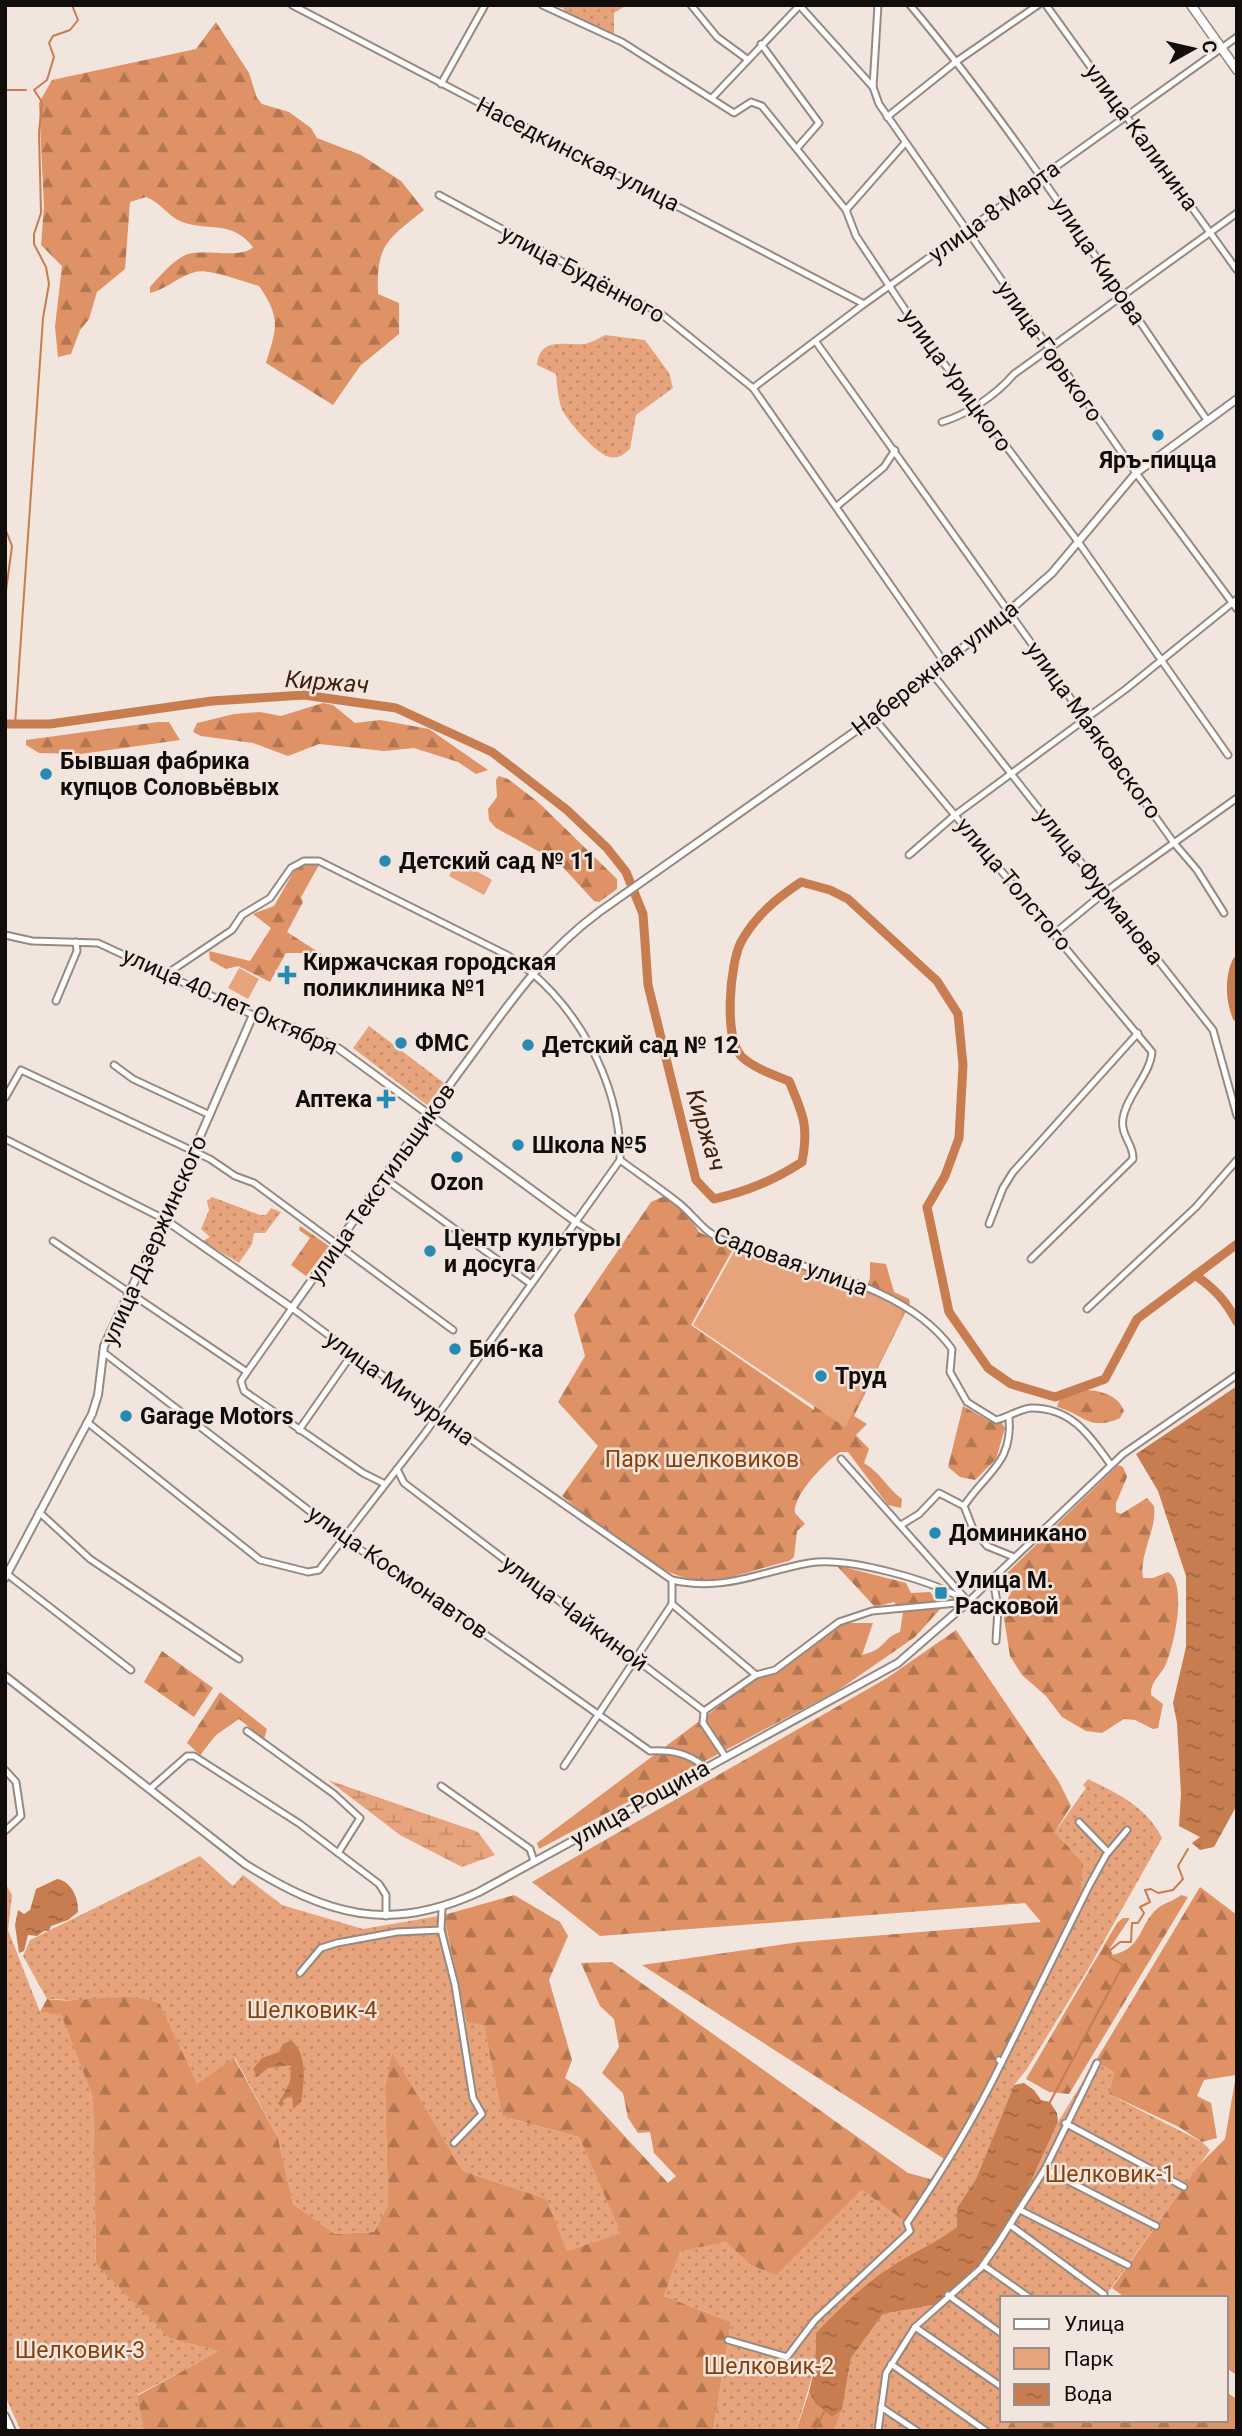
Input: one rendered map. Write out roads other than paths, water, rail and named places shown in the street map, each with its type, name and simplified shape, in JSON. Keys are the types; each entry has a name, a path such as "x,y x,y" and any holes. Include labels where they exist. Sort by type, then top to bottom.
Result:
{"main road":[{"path":"1191,5 1237,70"}],"street":[{"name":"Наседкинская улица","path":"292,5 864,304"},
{"path":"441,84 485,5"},
{"path":"542,5 622,42 712,97 800,6"},
{"path":"691,5 723,42 747,59"},
{"name":"улица Горького","path":"873,87 878,5"},
{"name":"улица Кирова","path":"910,5 957,61 1042,176 1207,420"},
{"path":"887,117 957,61 1038,5"},
{"name":"улица Калинина","path":"1046,5 1237,270"},
{"name":"улица Горького","path":"800,6 873,87 887,117 905,143 1136,474 1234,601 1237,609"},
{"name":"улица 8 Марта","path":"753,388 864,304 1237,37"},
{"path":"761,44 819,123 798,147"},
{"name":"улица Урицкого","path":"712,97 734,113 751,102 762,106 798,147 846,209 856,236 974,406 1079,543 1228,755"},
{"path":"846,209 905,143"},
{"name":"улица Будённого","path":"439,195 624,296 653,308 753,388"},
{"path":"942,422 974,406 1237,213"},
{"name":"улица Маяковского","path":"816,342 1174,843 1197,870 1224,913"},
{"path":"753,388 944,662"},
{"name":"Набережная улица","path":"606,907 874,718 1009,611 1052,573 1136,474 1237,399"},
{"path":"837,506 884,467 895,450"},
{"path":"909,855 955,815 1086,719 1159,660 1195,635 1234,601"},
{"name":"улица Фурманова","path":"931,673 1213,1030 1237,1116"},
{"name":"улица Толстого","path":"874,718 1152,1052 1124,1115 1122,1133 1134,1152 1133,1159 1031,1259"},
{"path":"1055,933 1105,892 1237,798"},
{"path":"87,1422 260,1560 308,1572 322,1568 397,1469 620,1160 617,1113 596,1053 532,972 507,955 319,861 304,861 291,868 270,898 242,915 232,930 168,973"},
{"name":"улица Текстильщиков","path":"247,1372 428,1114 532,972 556,947 606,907"},
{"name":"улица 40 лет Октября","path":"5,935 32,941 98,943 168,973 253,1015 294,1028 338,1048 606,1242"},
{"path":"56,1000 77,951 76,942"},
{"name":"улица Дзержинского","path":"6,1576 87,1422 98,1395 103,1352 253,1015"},
{"path":"989,1224 1003,1188 1013,1172 1138,1033"},
{"path":"114,1065 133,1079 210,1115"},
{"path":"5,1098 21,1070 254,1183 453,1330"},
{"name":"улица Мичурина","path":"5,1139 164,1219 292,1308 436,1415 673,1580"},
{"name":"Садовая улица","path":"620,1160 678,1202 709,1233 856,1283 909,1307 939,1333 952,1349 950,1372 967,1402 996,1420 1009,1417"},
{"path":"1087,1310 1196,1207 1237,1160"},
{"path":"384,1178 531,1284"},
{"path":"53,1241 247,1372"},
{"name":"улица Космонавтов","path":"103,1352 346,1538 650,1751 668,1751 692,1756 705,1767"},
{"path":"299,1430 352,1354"},
{"name":"улица Чайкиной","path":"247,1372 241,1381 244,1391 299,1430 386,1482 404,1483"},
{"name":"улица Рощина","path":"5,1676 245,1864 275,1883 319,1903 358,1914 386,1916 442,1909 898,1663 968,1602 1111,1465 1136,1444 1237,1375"},
{"path":"964,1506 976,1488 1003,1461 1011,1434 1009,1417 1029,1407 1066,1414 1084,1428 1111,1465"},
{"path":"841,1460 968,1602"},
{"name":"улица Чайкиной","path":"397,1469 404,1483 704,1711"},
{"path":"901,1525 919,1514 939,1493 964,1506 973,1529 987,1546 1014,1557"},
{"path":"39,1512 90,1559 239,1659"},
{"path":"564,1766 672,1604 673,1580 699,1586 809,1563 838,1560 949,1590 968,1602"},
{"path":"6,1576 131,1670"},
{"path":"993,1578 998,1609 996,1641"},
{"path":"949,1590 951,1581"},
{"path":"725,1756 704,1723 704,1711 756,1675 775,1670 839,1622 872,1611 968,1602"},
{"path":"672,1604 756,1675"},
{"path":"247,1731 334,1794 360,1818 338,1853"},
{"path":"151,1788 187,1756 194,1756 300,1824 379,1884 386,1895 386,1916"},
{"path":"5,1770 16,1782 21,1816 5,1831"},
{"path":"441,1786 530,1849 534,1861"},
{"path":"1079,1822 1108,1852"},
{"path":"728,2340 787,2357 815,2320 910,2231 907,2224 960,2144 1108,1852 1128,1830"},
{"path":"442,1909 441,1930 455,1985 473,2098 482,2114 454,2143"},
{"path":"300,1973 321,1948 337,1943 397,1932 441,1930"},
{"path":"878,2431 886,2373 891,2364 915,2327 983,2265 1045,2169 1065,2123 1097,2063"},
{"path":"1065,2123 1184,2187"},
{"path":"1045,2169 1156,2226"},
{"path":"1020,2210 1128,2265"},
{"path":"1010,2225 1104,2294"},
{"path":"983,2265 1027,2296"},
{"path":"948,2295 1000,2333"},
{"path":"915,2327 1000,2385"},
{"path":"891,2364 986,2431"},
{"path":"881,2407 917,2431"},
{"path":"5,2416 12,2431"}],"water":[{"path":"1237,1386 1237,1805 1214,1847 1200,1850 1192,1843 1200,1837 1179,1826 1181,1794 1177,1723 1173,1703 1186,1647 1186,1576 1158,1491 1136,1454"},
{"path":"57,1879 66,1883 73,1891 78,1912 68,1920 51,1926 49,1931 37,1936 28,1935 24,1951 19,1953 15,1925 18,1910 24,1914 30,1910 36,1889"},
{"path":"292,2041 301,2054 304,2070 301,2102 293,2109 292,2095 283,2100 282,2107 278,2104 290,2082 291,2065 268,2068 257,2077 253,2069 262,2058 279,2052 283,2044"},
{"path":"1024,2083 1034,2090 1041,2100 1050,2102 1057,2113 1058,2122 1017,2212 978,2267 933,2305 883,2314 851,2358 842,2410 832,2417 815,2404 809,2392 815,2366 816,2333 876,2277 957,2227 957,2208 976,2179 1014,2085"}],"waterway":[{"path":"15,725 43,318 49,284 46,267 34,244 34,234 41,213 39,133 42,102 34,90 47,80 54,57 49,43 53,36 70,30 78,20 72,5"},
{"path":"5,90 26,90"},
{"path":"5,528 12,546 5,598"},
{"name":"Киржач","path":"5,724 50,724 212,701 304,695 396,708 492,752 567,810 607,848 626,872 643,914 648,985 696,1180 714,1199 749,1189 781,1175 802,1162 804,1149 805,1129 789,1081 752,1065 736,1048 732,1034 730,1001 734,966 741,942 767,908 801,882 830,890 848,899 937,981 958,1014 963,1065 959,1138 945,1176 927,1207 949,1312 988,1368 1011,1384 1055,1397 1105,1379 1137,1319 1237,1244"},
{"name":"Киржач","path":"1237,961 1231,989 1237,1017"},
{"path":"1195,1275 1219,1296 1237,1322"},
{"path":"1050,2102 1123,1965 1110,1957 1108,1952 1120,1942 1131,1942 1132,1923 1138,1923 1144,1913 1140,1907 1150,1902 1145,1890 1151,1889 1158,1893 1173,1890 1183,1879 1178,1866 1188,1849"},
{"path":"814,2431 824,2412"}],"place":[{"name":"Яръ-пицца","path":"1158,435"},
{"name":"Бывшая фабрика купцов Соловьёвых","path":"46,774"},
{"name":"Детский сад № 11","path":"385,861"},
{"name":"Киржачская городская поликлиника №1","path":"287,975"},
{"name":"ФМС","path":"401,1043"},
{"name":"Детский сад № 12","path":"528,1045"},
{"name":"Аптека","path":"386,1099"},
{"name":"Школа №5","path":"518,1145"},
{"name":"Ozon","path":"457,1157"},
{"name":"Центр культуры и досуга","path":"430,1251"},
{"name":"Биб-ка","path":"455,1349"},
{"name":"Труд","path":"821,1376"},
{"name":"Garage Motors","path":"126,1416"},
{"name":"Доминикано","path":"935,1533"},
{"name":"Улица М. Расковой","path":"941,1593"}],"park label":[{"name":"Парк шелковиков","path":"702,1459"},
{"name":"Шелковик-4","path":"312,2010"},
{"name":"Шелковик-1","path":"1110,2174"},
{"name":"Шелковик-3","path":"80,2350"},
{"name":"Шелковик-2","path":"769,2366"}]}
